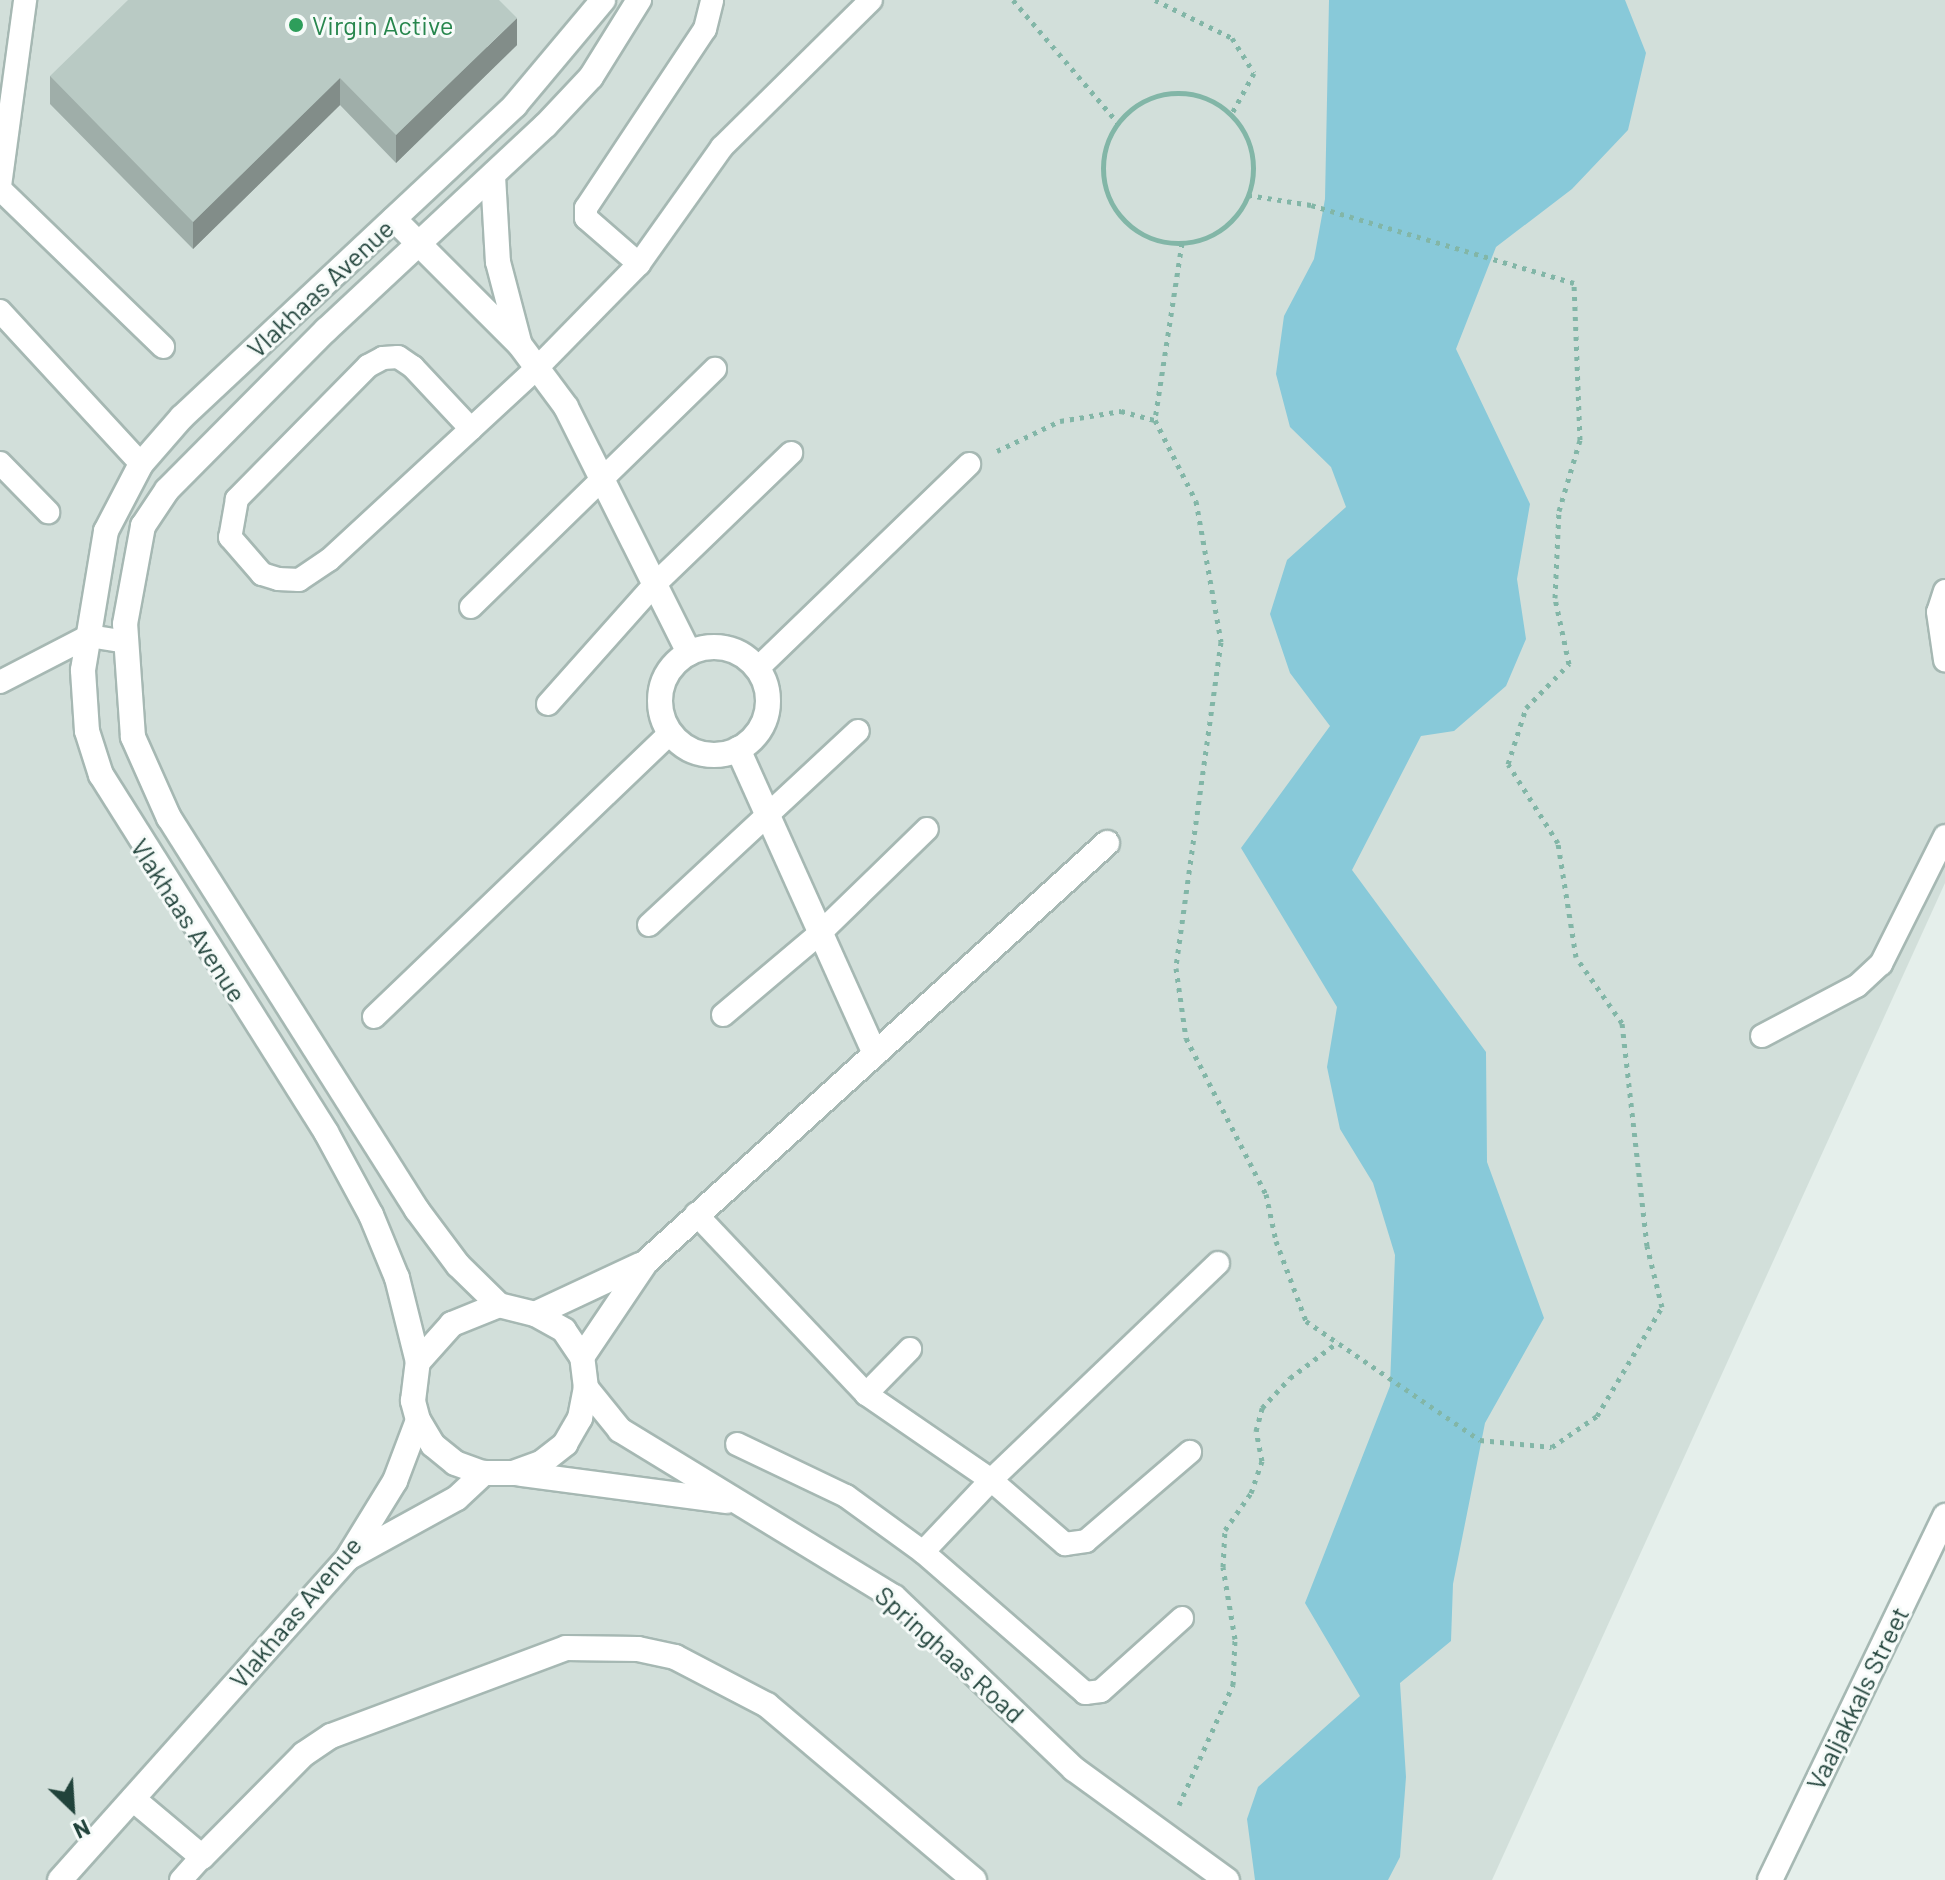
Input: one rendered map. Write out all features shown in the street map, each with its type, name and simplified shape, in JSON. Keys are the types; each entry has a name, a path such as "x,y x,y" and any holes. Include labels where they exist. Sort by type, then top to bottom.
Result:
{"street":[{"name":"Vlakhaas Avenue","path":"60,1880 347,1559 395,1481 418,1420 413,1381 418,1362 397,1278 354,1182 101,775 87,731 83,670 106,531 141,464 182,417 543,76 603,0"},
{"name":"Vlakhaas Avenue","path":"499,1305 458,1265 417,1210 152,785 133,737 125,642 131,574 143,526 167,490 215,437 493,176 591,77 639,0"},
{"path":"493,176 496,250 520,345"},
{"path":"394,219 539,366 566,407 689,653"},
{"path":"726,648 757,669 766,686 764,722 738,749 701,754 670,733 659,698 674,663 689,653 726,648"},
{"path":"738,749 875,1054"},
{"path":"582,1357 646,1262 1107,843"},
{"path":"535,1314 646,1262"},
{"path":"418,1362 452,1324 499,1305 535,1314 564,1330 582,1357 586,1388 580,1418 565,1444 541,1463 513,1473"},
{"name":"Springhaas Road","path":"586,1388 620,1430 894,1597 1074,1769 1223,1878"},
{"path":"418,1420 433,1445 455,1463 484,1473 513,1473 740,1503"},
{"path":"347,1559 457,1498 484,1473"},
{"name":"Vaaljakkals Street","path":"1770,1880 1945,1516"},
{"path":"133,1799 202,1857 304,1754 331,1736 566,1648 609,1647 675,1657 767,1705 974,1880"}],"lane":[{"path":"25,0 6,90 0,187 163,347"},
{"path":"639,264 586,218 586,208 705,29 712,0"},
{"path":"471,429 413,367 398,357 383,358 368,366 237,499 228,523 230,537 262,574 299,580 329,560 471,429 539,366 639,264 722,147 871,0"},
{"path":"0,311 141,464"},
{"path":"471,607 715,369"},
{"path":"548,704 655,584 791,453"},
{"path":"0,463 48,512"},
{"path":"757,669 969,464"},
{"path":"1945,591 1938,612 1945,660"},
{"path":"0,682 89,636 125,642"},
{"path":"649,925 766,812 858,731"},
{"path":"374,1017 670,733"},
{"path":"723,1015 820,933 927,829"},
{"path":"1762,1036 1857,986 1881,964 1945,836"},
{"path":"696,1214 866,1394 991,1480 1065,1544 1086,1541 1190,1452"},
{"path":"923,1552 991,1480 1218,1263"},
{"path":"866,1394 910,1349"},
{"path":"737,1444 846,1496 923,1552 1085,1693 1101,1691 1182,1618"},
{"path":"181,1880 202,1857"}],"path":[{"path":"1013,0 1118,123"},
{"path":"1155,0 1232,38 1254,73 1231,115"},
{"path":"1173,93 1214,103 1231,115 1251,152 1248,195 1222,229 1182,243 1141,234 1111,204 1103,163 1118,123 1142,103 1173,93"},
{"path":"1182,243 1155,420 1196,501 1221,642 1176,968 1186,1038 1266,1194 1276,1241 1306,1321 1480,1440 1552,1447 1597,1416 1662,1307 1647,1246 1622,1023 1576,957 1558,843 1508,764 1526,708 1569,664 1555,598 1558,525 1580,440 1574,283 1501,258 1311,205 1248,195"},
{"path":"969,464 1060,421 1121,411 1155,420"},
{"path":"1163,1834 1198,1771 1233,1685 1235,1639 1223,1567 1225,1530 1251,1493 1262,1461 1256,1431 1262,1408 1338,1342"}],"shaded area":[{"path":"0,0 1945,0 1945,883 1492,1880 0,1880"}],"water":[{"path":"1329,0 1625,0 1646,53 1628,130 1572,189 1496,247 1456,349 1530,504 1517,579 1526,639 1506,686 1454,731 1421,736 1352,870 1486,1052 1487,1162 1544,1318 1485,1423 1453,1584 1451,1641 1400,1683 1406,1777 1400,1857 1388,1880 1255,1880 1247,1819 1258,1787 1360,1696 1305,1603 1390,1386 1395,1255 1373,1183 1340,1129 1327,1067 1337,1007 1241,848 1330,726 1290,673 1270,614 1287,560 1346,507 1331,467 1290,427 1276,374 1284,316 1314,259 1325,199"}],"building":[{"path":"128,0 499,0 517,18 396,135 340,78 193,222 50,76"}],"place":[{"name":"Virgin Active","path":"296,25"}]}
